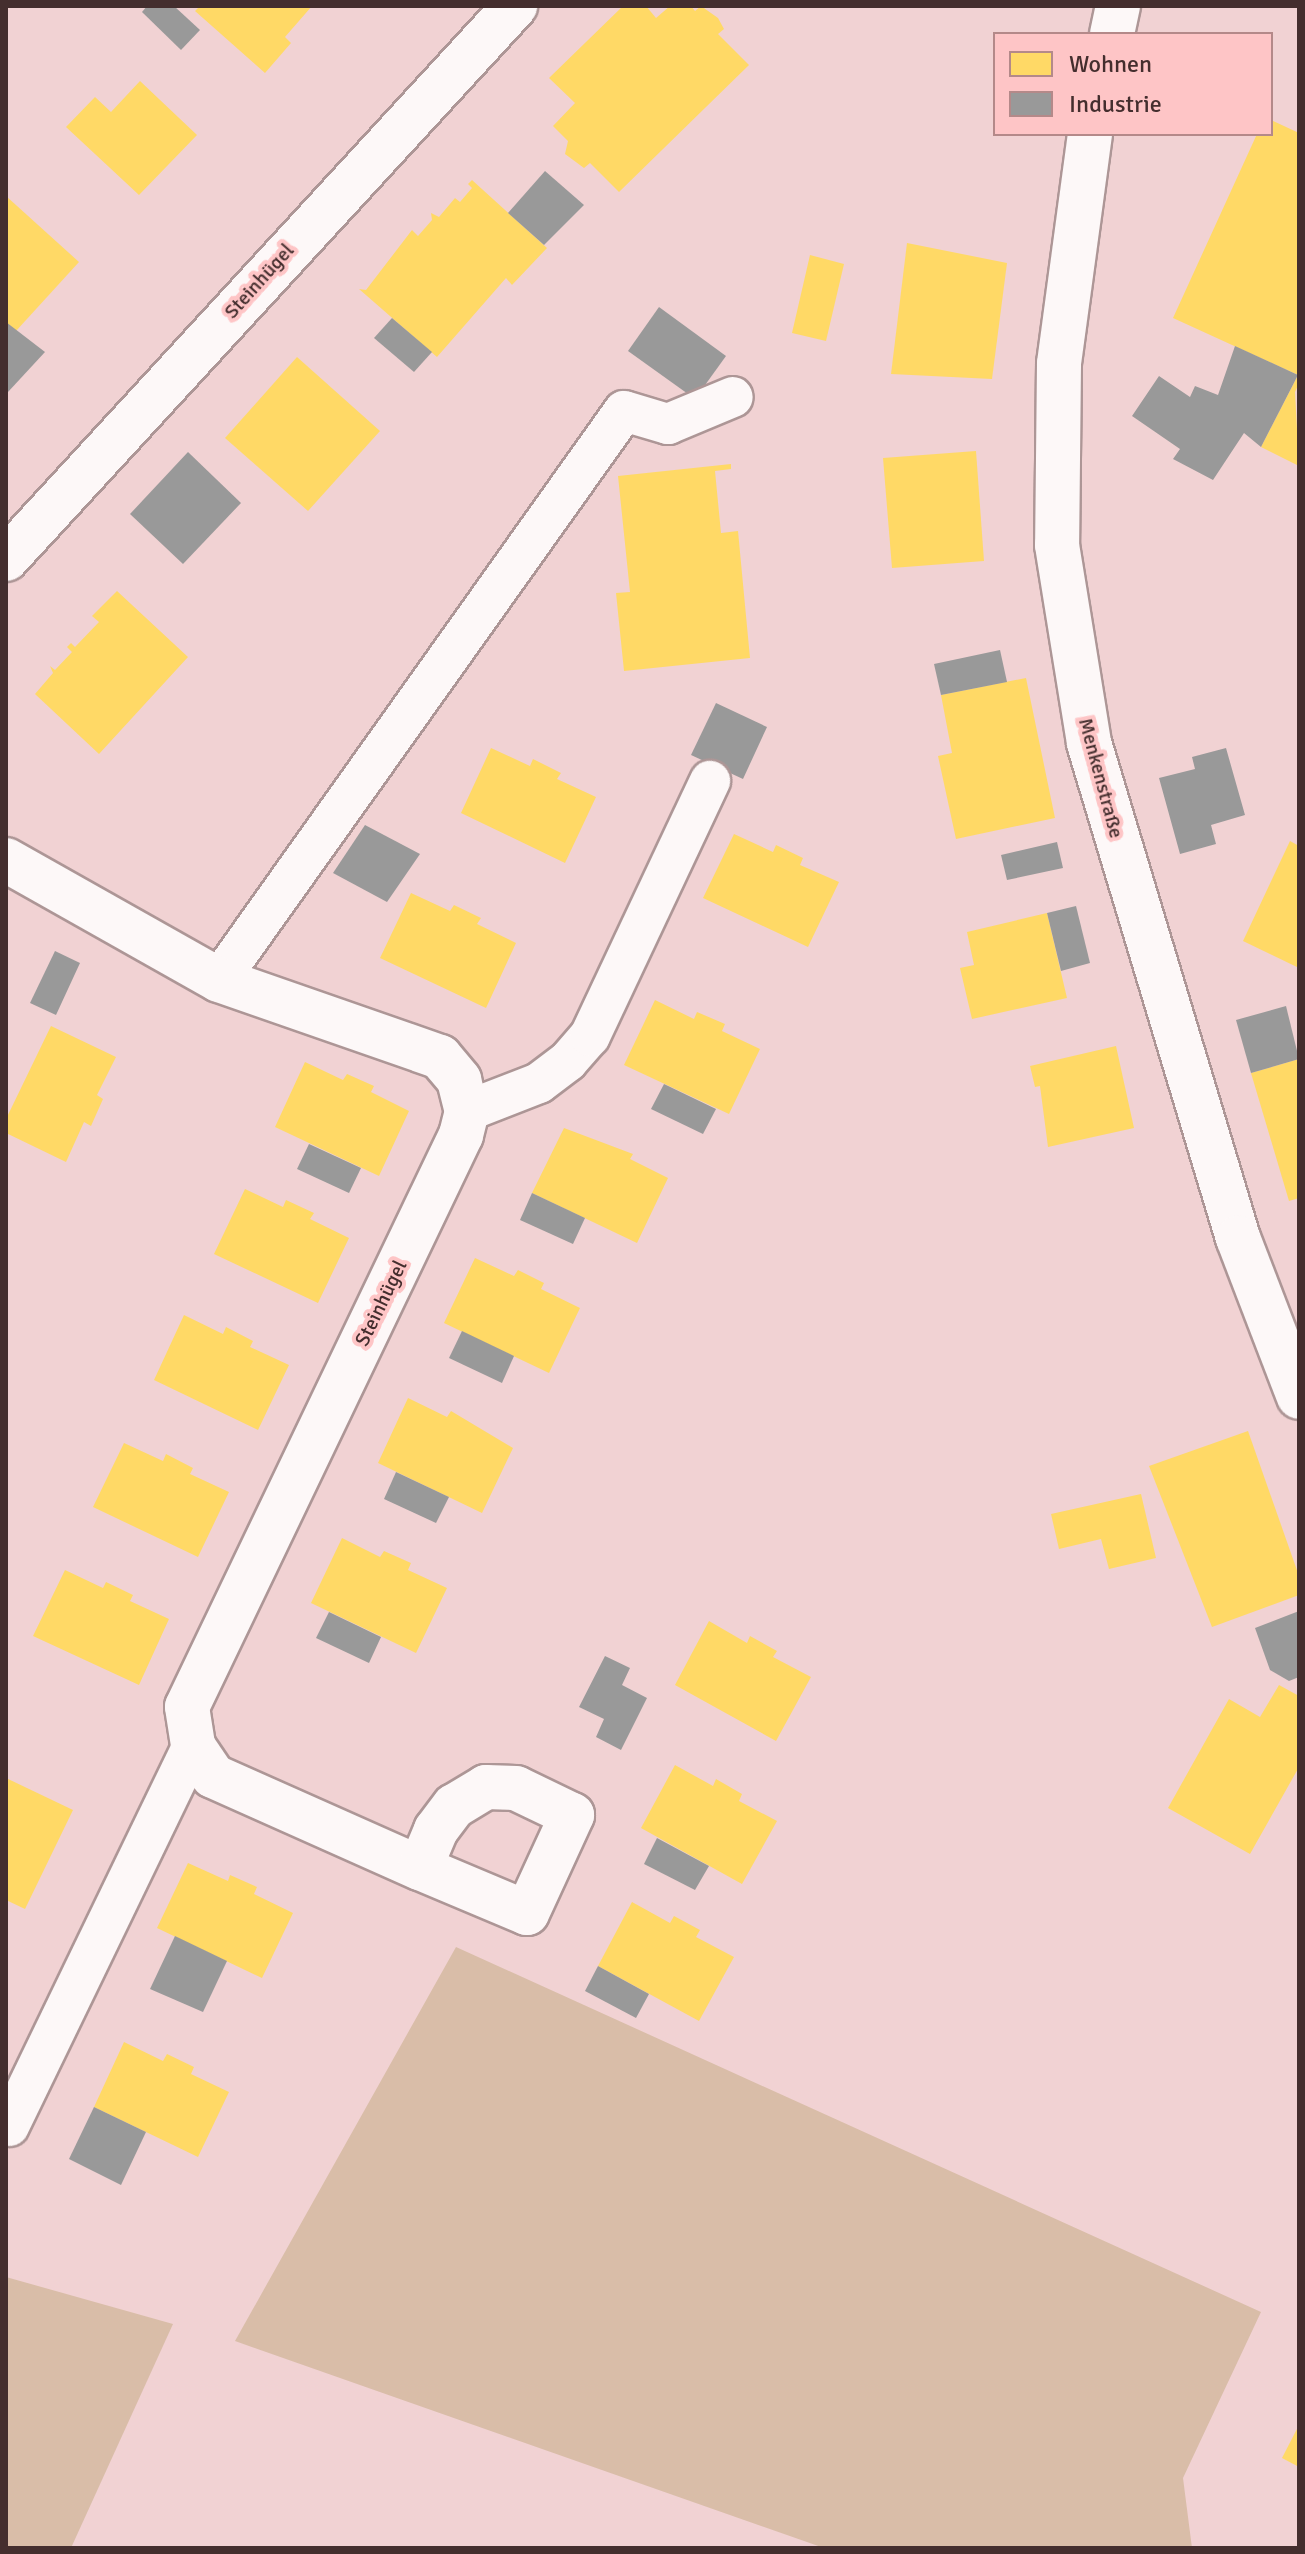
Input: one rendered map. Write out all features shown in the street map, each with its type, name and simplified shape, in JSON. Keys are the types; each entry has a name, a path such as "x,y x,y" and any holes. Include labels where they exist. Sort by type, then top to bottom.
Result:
{"street":[{"name":"Steinhügel","path":"6,559 515,6"},
{"path":"1112,32 1118,6"},
{"name":"Menkenstraße","path":"1090,136 1059,364 1057,530 1086,727 1238,1238 1299,1397"},
{"path":"6,860 219,980 440,1057 459,1080 467,1111"},
{"name":"Steinhügel","path":"420,1868 213,1776 193,1746 187,1707 461,1135 467,1111"}],"lane":[{"path":"219,980 624,411 668,424 733,397"},
{"path":"467,1111 539,1083 568,1061 590,1036 710,781"},
{"path":"9,2126 193,1746"}],"shaded area":[{"path":"456,1947 1261,2312 1183,2478 1192,2548 824,2548 235,2341"},
{"path":"6,2277 173,2324 71,2548 6,2548"}],"building: Wohnen":[{"path":"200,6 312,6 285,37 291,43 265,73 195,11"},
{"path":"623,6 646,6 656,18 670,6 691,6 695,11 701,6 718,18 724,29 718,34 749,65 619,192 590,163 584,168 565,154 568,141 553,126 575,103 549,78"},
{"path":"140,81 197,135 139,195 66,127 95,97 111,112"},
{"path":"1273,121 1299,133 1299,383 1295,392 1299,466 1261,447 1298,375 1173,318 1256,136 1273,136"},
{"path":"472,180 547,248 512,285 506,278 437,357 359,289 366,290 412,230 418,236 432,220 431,213 439,217 455,198 460,202 472,188 468,184"},
{"path":"6,196 79,262 16,331 6,322"},
{"path":"907,243 1007,263 992,379 891,374"},
{"path":"810,255 844,264 826,341 792,333"},
{"path":"297,357 380,431 308,511 225,438"},
{"path":"976,451 984,561 892,568 883,458"},
{"path":"731,464 731,469 715,471 721,533 738,531 750,658 624,671 616,593 630,592 618,476"},
{"path":"117,591 188,657 99,754 35,694 53,673 50,666 55,670 72,652 67,647 71,643 75,647 99,622 92,616"},
{"path":"1026,678 1055,818 956,839 938,756 952,753 941,695"},
{"path":"491,748 530,766 533,759 561,773 557,779 596,797 565,863 461,813"},
{"path":"734,834 773,852 776,845 803,858 800,865 839,882 808,947 703,898"},
{"path":"1290,841 1299,846 1299,968 1243,941"},
{"path":"411,893 450,911 454,905 481,918 477,924 516,943 486,1008 380,958"},
{"path":"1047,913 1067,998 972,1019 960,968 974,965 967,932"},
{"path":"655,1000 694,1019 697,1012 725,1024 722,1031 760,1049 729,1114 624,1065"},
{"path":"51,1026 116,1057 97,1095 103,1099 91,1126 84,1122 66,1162 6,1133 6,1119"},
{"path":"1116,1046 1134,1128 1048,1147 1040,1086 1035,1087 1030,1066"},
{"path":"1299,1059 1299,1198 1289,1201 1251,1073"},
{"path":"305,1062 343,1080 347,1074 374,1086 371,1092 409,1111 379,1176 275,1127"},
{"path":"564,1128 633,1154 630,1159 668,1178 637,1243 532,1193"},
{"path":"245,1189 283,1207 286,1200 314,1213 310,1219 349,1238 318,1303 214,1254"},
{"path":"475,1258 514,1276 518,1270 544,1283 541,1289 580,1308 549,1373 444,1323"},
{"path":"184,1315 223,1334 226,1327 253,1341 250,1347 289,1365 258,1430 154,1380"},
{"path":"408,1398 447,1417 451,1411 513,1448 482,1513 378,1463"},
{"path":"1248,1431 1299,1576 1299,1595 1212,1627 1149,1466"},
{"path":"124,1443 163,1461 166,1454 193,1468 190,1474 229,1492 198,1557 93,1507"},
{"path":"1141,1494 1156,1558 1109,1569 1101,1539 1059,1549 1051,1514"},
{"path":"342,1538 380,1557 384,1551 411,1563 408,1570 447,1588 416,1653 311,1603"},
{"path":"65,1570 103,1588 106,1582 133,1595 130,1601 169,1619 139,1685 33,1636"},
{"path":"709,1621 747,1643 750,1636 777,1651 773,1657 811,1677 776,1741 675,1685"},
{"path":"1279,1685 1299,1696 1299,1767 1250,1854 1168,1808 1229,1699 1260,1717"},
{"path":"675,1765 713,1786 716,1779 742,1794 739,1801 777,1821 742,1884 641,1828"},
{"path":"6,1778 73,1810 25,1909 6,1900"},
{"path":"188,1863 228,1881 230,1875 257,1887 254,1894 293,1913 262,1978 157,1928"},
{"path":"632,1902 670,1923 674,1916 700,1930 696,1937 734,1957 699,2021 598,1966"},
{"path":"124,2042 163,2061 167,2054 194,2067 191,2074 229,2092 198,2157 94,2107"},
{"path":"1299,2425 1299,2467 1282,2458"}],"building: Industrie":[{"path":"147,6 174,6 200,30 181,50 142,12"},
{"path":"545,171 584,205 544,245 508,213"},
{"path":"659,307 726,356 695,399 628,351"},
{"path":"392,318 432,352 414,372 374,338"},
{"path":"6,322 45,352 8,392 6,390"},
{"path":"1235,346 1298,375 1261,447 1244,433 1213,480 1173,459 1180,449 1132,416 1159,376 1190,397 1195,386 1218,395"},
{"path":"188,452 241,503 183,564 130,514"},
{"path":"1000,650 1007,682 941,695 934,664"},
{"path":"716,703 767,727 743,779 691,755"},
{"path":"1226,748 1245,815 1211,825 1216,844 1180,854 1159,778 1195,769 1192,757"},
{"path":"365,825 420,854 387,902 333,873"},
{"path":"1057,842 1063,868 1007,880 1001,855"},
{"path":"1076,906 1090,963 1061,971 1047,913"},
{"path":"55,951 80,963 56,1015 30,1003"},
{"path":"1286,1006 1299,1059 1251,1073 1236,1020"},
{"path":"664,1084 716,1109 703,1134 651,1109"},
{"path":"309,1144 361,1168 349,1193 297,1169"},
{"path":"532,1193 585,1218 573,1244 520,1220"},
{"path":"462,1331 514,1356 502,1383 449,1358"},
{"path":"396,1472 449,1497 436,1523 384,1499"},
{"path":"1299,1611 1299,1677 1289,1681 1270,1670 1255,1628"},
{"path":"329,1612 381,1637 369,1663 316,1638"},
{"path":"605,1656 630,1668 622,1685 647,1698 621,1750 596,1737 604,1719 579,1707"},
{"path":"657,1838 709,1866 695,1890 644,1864"},
{"path":"175,1936 227,1961 203,2012 150,1989"},
{"path":"598,1966 649,1994 636,2018 585,1991"},
{"path":"94,2107 146,2132 121,2185 69,2159"}]}
